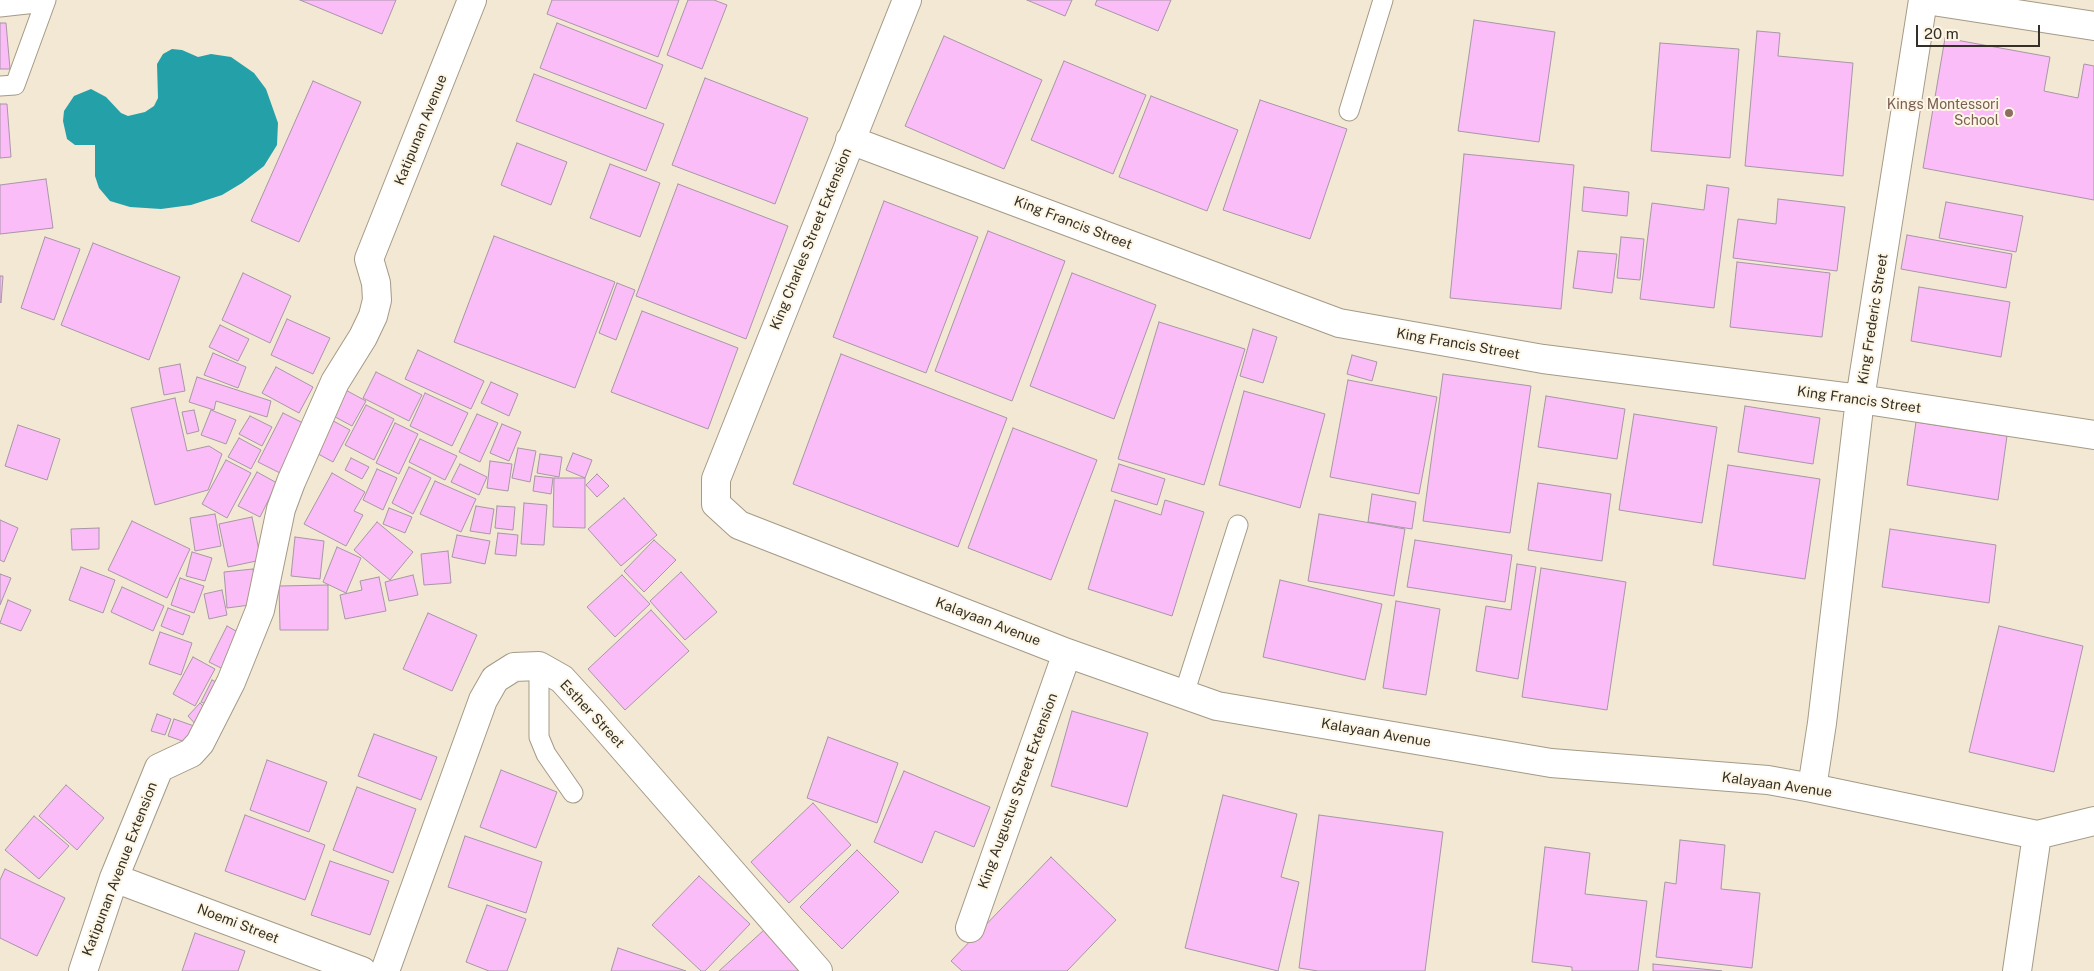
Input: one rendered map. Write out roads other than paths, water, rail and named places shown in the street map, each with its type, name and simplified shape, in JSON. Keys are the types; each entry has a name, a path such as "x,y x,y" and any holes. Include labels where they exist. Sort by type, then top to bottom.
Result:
{"street":[{"name":"Katipunan Avenue","path":"369,259 472,0"},
{"name":"King Charles Street Extension","path":"716,479 907,0"},
{"path":"1924,0 2094,26"},
{"name":"King Frederic Street","path":"1812,788 1822,723 1860,399 1924,0"},
{"name":"King Francis Street","path":"850,140 1339,323 1543,359 1860,399 2094,435"},
{"name":"Katipunan Avenue Extension","path":"82,971 114,878 159,768 191,753 200,743 208,732 231,682 260,610 281,509 291,482 335,382 363,337 373,316 377,300 376,283 369,259"},
{"name":"Kalayaan Avenue","path":"716,479 716,504 739,526 1067,653 1217,706 1551,763 1768,780 2037,835 2094,821"},
{"name":"King Augustus Street Extension","path":"970,928 1067,653"},
{"path":"385,971 483,700 495,679 514,666 540,666"},
{"name":"Esther Street","path":"540,666 562,679 818,971"},
{"path":"2017,971 2037,835"},
{"name":"Noemi Street","path":"114,878 362,971"}],"lane":[{"path":"1349,111 1383,0"},
{"path":"0,7 46,1 15,85 0,86"},
{"path":"1184,694 1238,524"},
{"path":"540,666 540,737 546,754 573,793"}],"water":[{"path":"172,49 182,50 198,57 211,54 231,57 254,73 266,89 278,123 277,145 264,166 222,195 191,205 161,209 130,207 110,201 99,188 95,176 95,145 75,145 67,139 63,121 64,111 74,96 91,89 106,97 121,113 128,116 145,112 154,106 158,98 157,64 163,54"}],"place":[{"name":"Kings Montessori School","path":"2009,113"}]}
